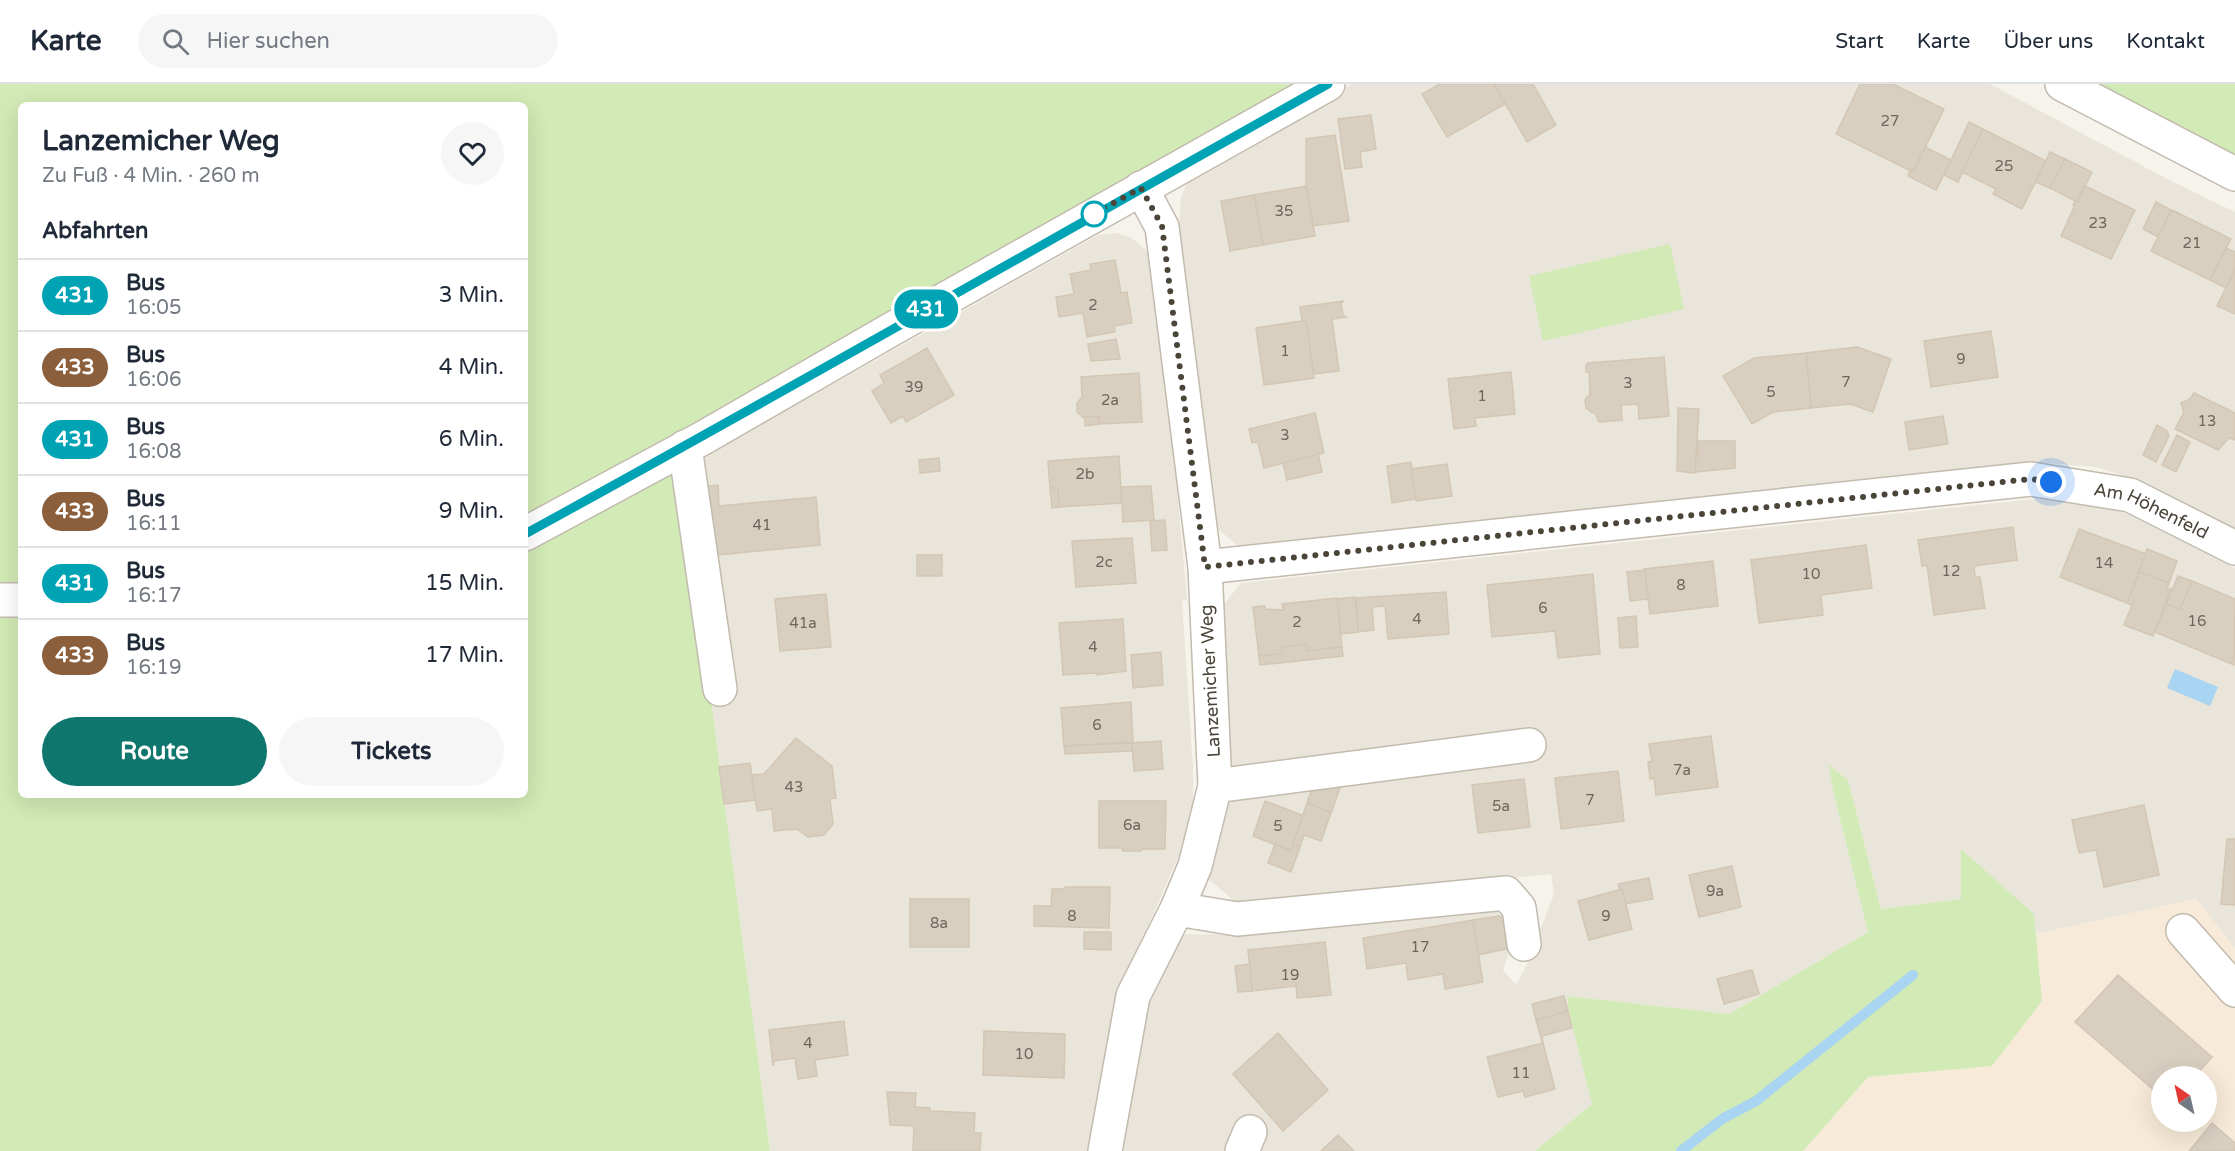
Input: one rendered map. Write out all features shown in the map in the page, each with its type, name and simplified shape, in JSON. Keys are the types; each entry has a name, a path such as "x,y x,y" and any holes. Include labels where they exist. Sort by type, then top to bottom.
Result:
{"street":[{"path":"528,532 685,447 1328,84"},
{"path":"2062,84 2235,174"},
{"name":"Lanzemicher Weg","path":"1105,1151 1133,996 1177,909 1195,866 1215,786 1205,567 1162,226 1141,188"},
{"path":"685,447 720,689"},
{"name":"Am Höhenfeld","path":"1205,567 2031,479 2130,495 2235,548"},
{"path":"0,600 18,600"},
{"path":"1215,786 1529,745"},
{"path":"1177,909 1237,919 1506,893 1519,908 1524,944"},
{"path":"2183,932 2235,990"}],"shaded area":[{"path":"1352,84 1990,84 2167,179 2235,212 2235,529 2141,481 2095,467 2050,463 1241,548 1213,525 1204,420 1179,230 1181,198 1189,178"},
{"path":"1116,233 1132,238 1145,249 1150,257 1170,412 1187,599 1182,601 1193,767 1193,807 1190,830 1115,1001 1090,1151 770,1151 681,470 1098,235"},
{"path":"2043,498 2111,508 2235,568 2235,948 2196,899 2036,934 2034,914 1961,850 1961,899 1881,909 1848,780 1830,766 1833,791 1868,932 1729,1014 1567,996 1592,1104 1535,1151 1123,1151 1142,1023 1149,997 1177,934 1239,935 1471,908 1497,911 1511,927 1511,948 1503,970 1516,985 1527,964 1554,894 1551,874 1240,906 1205,876 1233,791 1221,608 1241,583"},
{"path":"2196,899 2235,948 2235,1151 1803,1151 1868,1077 1992,1066 2042,1001 2036,934"}],"green space":[{"path":"0,84 1300,84 528,519 528,102 18,102 18,587 0,588"},
{"path":"2090,84 2235,84 2235,155"},
{"path":"1670,244 1684,309 1543,341 1529,276"},
{"path":"680,462 770,1151 0,1151 0,613 18,613 18,798 528,798 528,545"},
{"path":"1829,765 1848,780 1881,909 1961,899 1961,849 2034,914 2042,1001 1992,1066 1868,1077 1803,1151 1535,1151 1592,1104 1567,996 1729,1014 1868,932 1833,791"}],"water":[{"path":"2175,669 2218,687 2210,706 2167,688"}],"building":[{"path":"1440,84 1494,84 1505,104 1447,137 1422,94"},
{"path":"1494,84 1533,84 1556,125 1527,142"},
{"path":"1860,84 1893,84 1944,109 1913,172 1836,134"},
{"path":"1371,115 1376,149 1360,152 1362,167 1345,169 1338,119"},
{"path":"1969,122 1983,129 1958,182 1944,175"},
{"path":"1983,129 2046,161 2022,209 1993,194 1996,189 1962,172"},
{"path":"1335,135 1349,221 1313,226 1306,186 1306,139"},
{"path":"1925,147 1951,160 1936,190 1908,176 1910,171 1913,172"},
{"path":"2050,152 2065,159 2050,188 2036,182"},
{"path":"2065,159 2092,172 2077,202 2050,188"},
{"path":"1306,186 1315,236 1263,245 1254,195"},
{"path":"2085,186 2135,210 2111,259 2061,236 2075,205 2073,205"},
{"path":"1254,195 1263,245 1230,251 1221,201"},
{"path":"2156,202 2171,210 2158,237 2143,229"},
{"path":"2172,210 2231,239 2210,280 2151,251"},
{"path":"2226,248 2235,252 2235,270 2226,288 2210,280"},
{"path":"1115,260 1121,293 1127,292 1132,323 1114,326 1115,332 1087,337 1083,313 1059,317 1056,297 1074,294 1070,274 1091,270 1090,264"},
{"path":"2235,270 2235,314 2217,306"},
{"path":"1344,301 1341,303 1343,315 1346,317 1332,319 1339,371 1313,374 1306,321 1302,321 1300,307"},
{"path":"1306,321 1314,378 1264,385 1256,328"},
{"path":"1991,331 1998,377 1931,387 1924,341"},
{"path":"1116,339 1120,359 1091,361 1088,344"},
{"path":"1857,347 1891,359 1873,412 1850,404 1811,408 1806,353"},
{"path":"927,348 954,395 906,422 903,416 891,423 872,391 884,383 880,375"},
{"path":"1806,353 1811,408 1773,412 1752,424 1723,376 1754,358"},
{"path":"1664,357 1669,416 1639,419 1638,404 1621,405 1622,420 1599,422 1595,413 1586,408 1585,400 1590,394 1589,372 1586,372 1588,363"},
{"path":"1511,372 1515,414 1475,418 1476,426 1454,429 1448,379"},
{"path":"1139,373 1142,422 1099,424 1099,416 1084,418 1077,412 1077,403 1082,397 1081,377"},
{"path":"2194,393 2235,413 2235,440 2229,438 2218,450 2175,429 2184,412 2181,403 2190,399"},
{"path":"1678,408 1699,409 1695,473 1677,471"},
{"path":"1315,413 1324,453 1264,468 1258,442 1252,443 1249,429"},
{"path":"1099,416 1099,424 1085,426 1085,417"},
{"path":"1943,416 1948,444 1909,450 1905,422"},
{"path":"2157,425 2167,431 2169,436 2156,462 2143,455"},
{"path":"2177,435 2190,442 2176,472 2162,465"},
{"path":"1698,441 1735,441 1735,468 1697,472"},
{"path":"1318,454 1322,472 1287,480 1283,463"},
{"path":"1119,456 1122,503 1059,507 1058,488 1050,488 1048,461"},
{"path":"939,458 940,471 920,473 919,460"},
{"path":"1411,462 1416,499 1392,503 1387,466"},
{"path":"1447,464 1452,496 1416,501 1411,469"},
{"path":"718,485 719,506 816,497 820,545 708,556 701,487"},
{"path":"1151,486 1154,520 1123,522 1121,487"},
{"path":"1050,488 1058,488 1059,507 1052,508"},
{"path":"1165,520 1167,550 1152,551 1150,521"},
{"path":"2013,527 2017,560 1974,566 1975,577 1980,577 1985,608 1934,615 1927,565 1922,566 1918,540"},
{"path":"2079,529 2146,554 2127,603 2060,577"},
{"path":"1132,538 1136,583 1076,587 1072,541"},
{"path":"1866,545 1872,588 1821,595 1823,615 1759,623 1751,560"},
{"path":"2147,549 2177,561 2169,583 2139,572"},
{"path":"917,555 942,555 942,576 917,576"},
{"path":"1713,561 1718,606 1650,614 1644,569"},
{"path":"1645,570 1648,599 1630,601 1627,572"},
{"path":"2139,572 2169,583 2167,588 2171,589 2153,636 2124,625 2132,605 2127,603"},
{"path":"1593,574 1600,654 1558,658 1555,631 1492,637 1487,585"},
{"path":"2178,576 2192,581 2180,609 2166,604"},
{"path":"2192,581 2235,599 2234,665 2155,632 2166,604 2180,609"},
{"path":"1446,592 1449,634 1388,639 1385,606 1372,607 1374,630 1358,632 1356,598"},
{"path":"826,594 831,647 780,651 775,599"},
{"path":"1355,597 1358,632 1341,634 1337,599"},
{"path":"1337,598 1342,647 1307,651 1306,644 1282,647 1282,654 1259,656 1253,607 1265,606 1265,609 1283,610 1282,604"},
{"path":"1636,616 1638,647 1620,648 1618,618"},
{"path":"1123,619 1126,671 1097,675 1097,673 1063,675 1059,623"},
{"path":"1306,644 1307,651 1342,647 1343,656 1260,665 1259,656 1282,654 1282,647"},
{"path":"1161,652 1163,685 1133,688 1131,655"},
{"path":"1131,702 1133,742 1064,746 1061,708"},
{"path":"1711,736 1718,787 1656,795 1654,778 1650,779 1648,762 1652,761 1649,744"},
{"path":"796,738 832,766 836,798 830,799 833,824 824,835 808,837 797,829 774,831 772,809 757,811 752,775 764,774"},
{"path":"1161,741 1163,769 1134,771 1132,743"},
{"path":"1132,743 1132,751 1065,754 1064,746"},
{"path":"750,763 755,800 724,804 719,767"},
{"path":"1618,771 1624,821 1561,829 1555,778"},
{"path":"1524,779 1530,827 1478,833 1472,785"},
{"path":"1342,782 1331,813 1307,803 1313,786"},
{"path":"1099,801 1166,801 1165,849 1123,851 1122,848 1099,848"},
{"path":"1265,801 1304,816 1291,851 1253,836"},
{"path":"1307,803 1331,813 1321,841 1304,835 1300,847 1293,844"},
{"path":"2144,805 2159,875 2104,887 2096,850 2079,853 2072,820"},
{"path":"2227,839 2235,839 2235,905 2221,904"},
{"path":"1275,844 1291,851 1293,844 1300,847 1291,872 1268,863"},
{"path":"1732,866 1741,907 1699,917 1689,875"},
{"path":"1649,878 1653,899 1625,904 1618,884"},
{"path":"1065,887 1110,887 1109,928 1034,926 1034,906 1051,906 1052,889 1065,889"},
{"path":"1622,889 1632,929 1589,940 1578,901"},
{"path":"910,899 969,899 969,947 910,947"},
{"path":"1500,916 1512,926 1511,948 1478,955 1473,920"},
{"path":"1473,920 1483,982 1445,989 1443,974 1408,980 1406,963 1367,969 1363,938"},
{"path":"1084,932 1111,932 1111,950 1084,949"},
{"path":"1325,942 1331,995 1297,998 1296,986 1252,991 1248,950"},
{"path":"1250,964 1252,991 1238,992 1235,966"},
{"path":"1752,970 1759,994 1724,1004 1717,979"},
{"path":"2118,975 2212,1057 2204,1066 2151,1066 2151,1088 2075,1022"},
{"path":"1564,996 1568,1011 1536,1020 1532,1004"},
{"path":"1568,1011 1572,1028 1542,1036 1543,1044 1536,1020"},
{"path":"844,1021 848,1055 815,1060 817,1076 798,1079 795,1058 774,1061 773,1066 769,1030"},
{"path":"984,1031 1065,1034 1064,1078 983,1075"},
{"path":"1278,1033 1328,1090 1283,1131 1233,1074"},
{"path":"1543,1043 1555,1089 1525,1097 1523,1091 1498,1097 1487,1057"},
{"path":"887,1092 916,1093 915,1107 930,1108 930,1111 975,1113 974,1133 981,1133 980,1151 913,1151 914,1126 890,1125"},
{"path":"2217,1127 2235,1143 2235,1151 2189,1151 2205,1132 2217,1132"},
{"path":"1338,1135 1354,1151 1321,1151"}],"waterway":[{"path":"1681,1151 1722,1119 1756,1101 1913,975"}],"bus line":[{"name":"431","path":"528,532 703,438 1122,198 1328,84"}],"route":[{"path":"1094,214 1085,219 1141,188 1162,226 1205,567 2031,479 2051,482"}]}
